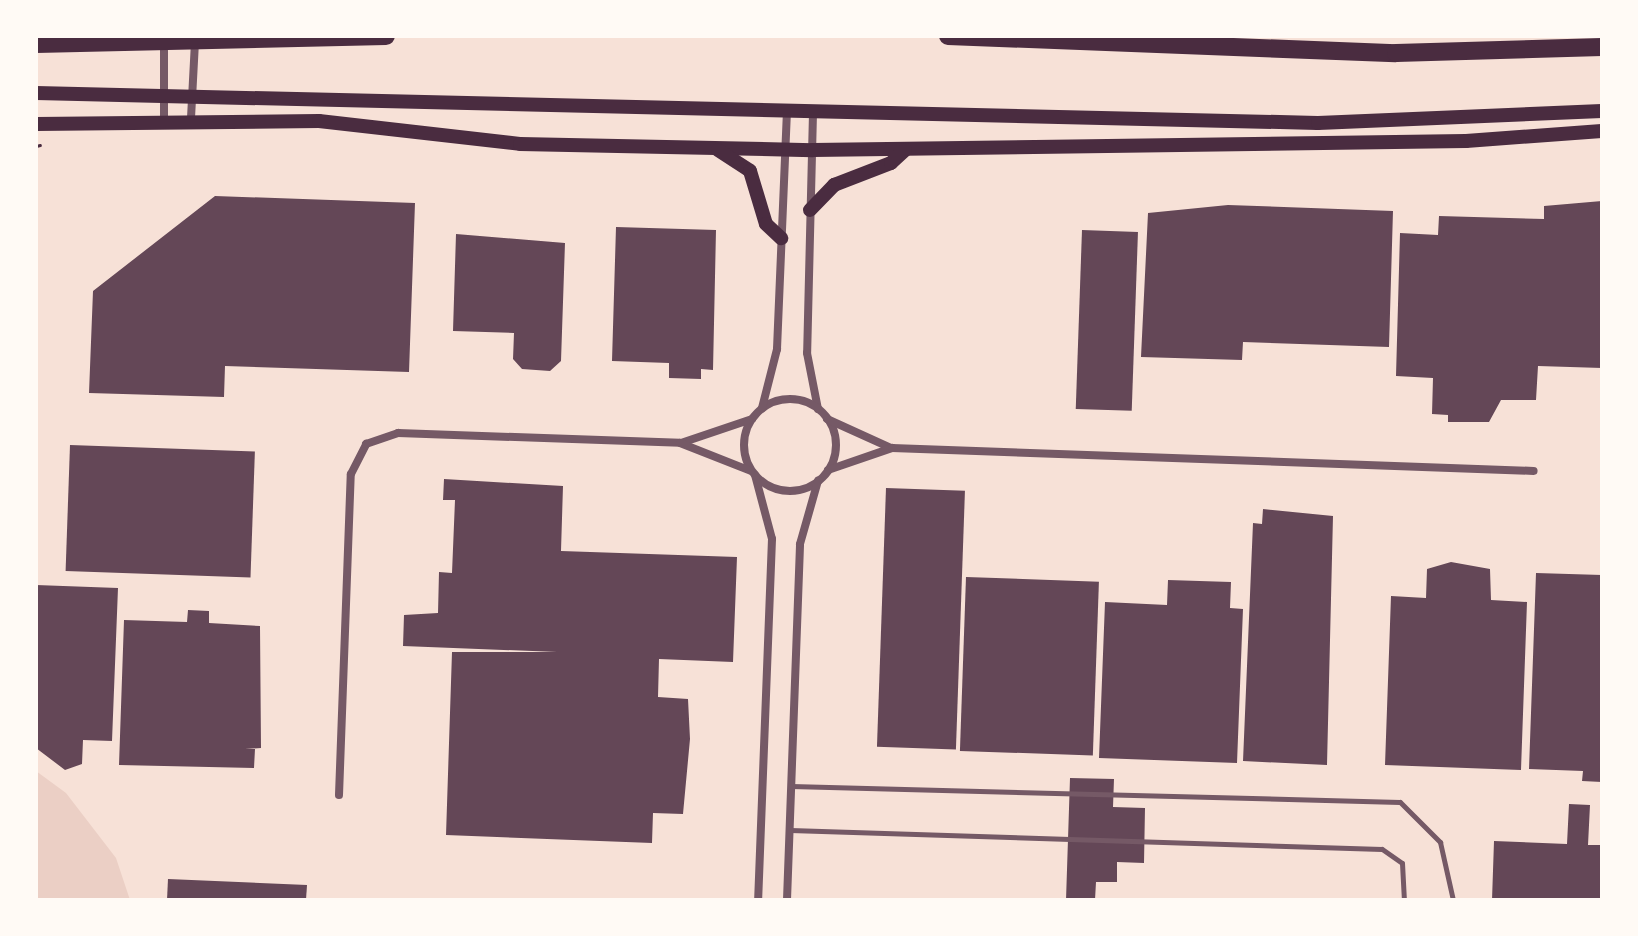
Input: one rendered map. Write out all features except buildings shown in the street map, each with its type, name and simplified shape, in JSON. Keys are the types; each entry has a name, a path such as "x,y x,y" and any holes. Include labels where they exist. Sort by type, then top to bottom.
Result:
{"highway":[{"path":"36,44 386,36"},
{"path":"948,36 1396,53 1602,47"}],"main road":[{"path":"36,93 165,91 787,113 1362,123 1602,111"},
{"path":"36,124 191,118 332,122 520,144 813,150 1466,141 1602,131"},
{"path":"715,148 750,171 766,224 781,238"},
{"path":"810,210 834,185 891,163 905,150"}],"street":[{"path":"164,36 164,120"},
{"path":"191,118 195,36"},
{"path":"762,408 777,349 787,113"},
{"path":"787,900 800,544 818,481 828,470 836,444 827,419 818,409 807,353 813,113"},
{"path":"758,900 772,539 744,445 752,419 762,408 784,400 818,409"},
{"path":"680,443 752,419"},
{"path":"827,419 892,448"},
{"path":"339,795 351,474 366,444 398,433 680,443 753,473 786,491 818,481"},
{"path":"828,470 892,448 1534,471"}],"lane":[{"path":"791,786 1400,802 1440,842 1453,900"},
{"path":"790,830 1382,849 1402,863 1404,900"}],"shaded area":[{"path":"36,771 66,793 116,858 130,900 36,900"}]}
